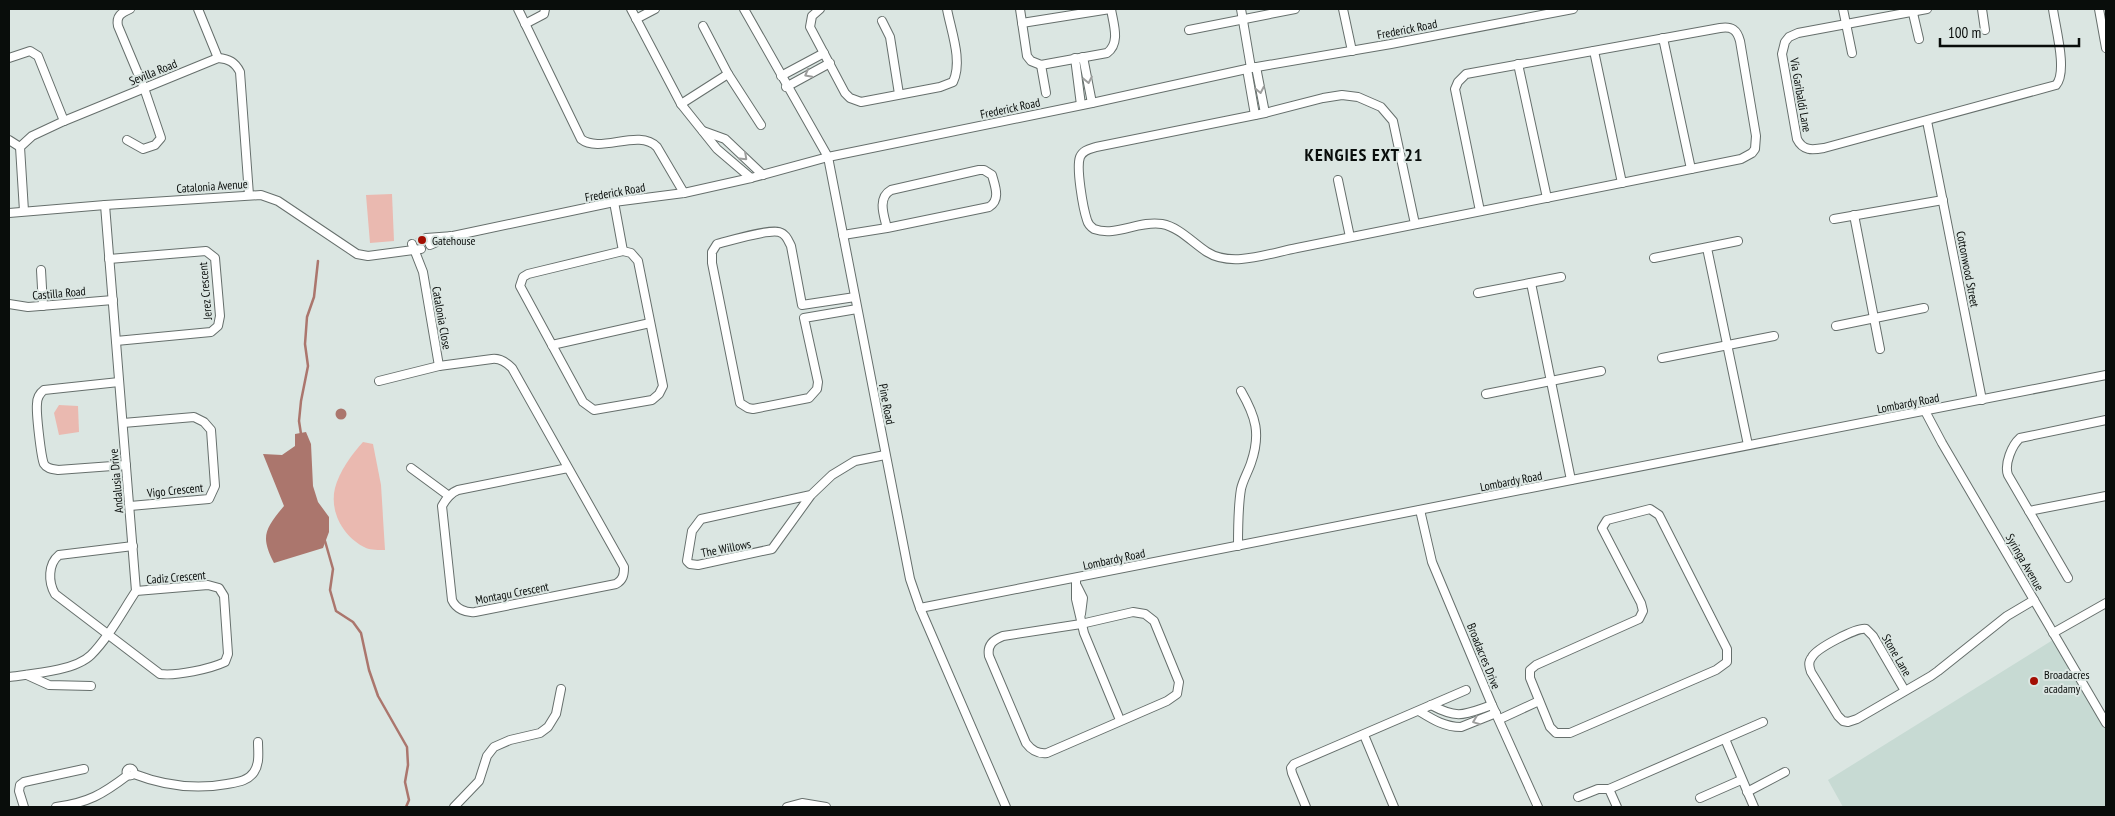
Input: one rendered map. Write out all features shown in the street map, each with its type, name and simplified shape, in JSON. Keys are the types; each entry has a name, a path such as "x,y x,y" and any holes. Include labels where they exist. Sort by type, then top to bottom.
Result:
{"street":[{"path":"127,140 143,149 155,146 161,141 161,135 144,88 118,26 117,18 119,14 130,9"},
{"path":"198,9 218,58 231,61 237,65 240,72 249,194"},
{"path":"518,9 581,139 593,143 640,140 652,142 657,147 684,193"},
{"path":"525,24 544,14 545,9"},
{"path":"631,9 681,104 717,149 751,178"},
{"path":"636,19 655,9"},
{"name":"Pine Road","path":"744,9 828,157 910,579 920,608 1006,807"},
{"path":"820,9 812,16 810,27 845,93 854,100 868,101 940,87 953,82 956,76 957,61 947,9"},
{"path":"1020,9 1022,23 1028,56 1031,61 1041,65 1107,53 1116,39 1110,9 1022,23"},
{"path":"1241,9 1251,68 1256,115"},
{"path":"1190,30 1295,9"},
{"path":"1343,9 1352,50"},
{"name":"Frederick Road","path":"428,229 431,241 614,202 684,193 763,175 828,157 1092,103 1251,68 1573,9"},
{"path":"1843,9 1852,53"},
{"name":"Via Garibaldi Lane","path":"1927,9 1912,10 1793,34 1783,45 1782,54 1797,140 1800,144 1810,150 1824,148 2052,87 2058,83 2062,75 2053,9"},
{"path":"1982,9 1985,30"},
{"path":"2099,9 2106,48"},
{"path":"1912,10 1918,39"},
{"path":"882,21 890,37 900,94"},
{"path":"702,26 728,74 761,125"},
{"path":"1415,224 1395,127 1391,118 1381,107 1364,98 1342,95 1323,98 1256,115 1086,150 1081,155 1079,167 1087,220 1090,226 1100,231 1107,231 1162,224 1176,230 1210,254 1243,259 1741,159 1752,153 1755,149 1756,136 1740,41 1736,31 1728,27 1663,38 1470,72 1461,78 1456,86 1457,98 1480,211"},
{"path":"1663,38 1690,169"},
{"path":"1594,51 1622,183"},
{"path":"9,58 30,52 38,56 64,121"},
{"path":"781,76 824,53"},
{"path":"1083,57 1092,103"},
{"name":"Sevilla Road","path":"20,147 32,136 64,121 218,58"},
{"path":"1075,58 1081,105"},
{"path":"786,86 830,64"},
{"path":"1518,64 1547,198"},
{"path":"1041,65 1046,93"},
{"path":"1251,68 1265,113"},
{"path":"681,104 728,74"},
{"name":"Cottonwood Street","path":"1927,121 1982,400"},
{"path":"702,131 725,139 763,175"},
{"path":"9,140 20,147 24,211"},
{"path":"843,235 887,228 993,205 997,197 992,175 984,170 979,170 887,192 883,202 887,228"},
{"path":"1338,180 1350,237"},
{"name":"Catalonia Avenue","path":"9,214 24,211 249,194 266,196 278,201 358,254 368,256 400,252 416,247"},
{"path":"1834,219 1943,200"},
{"path":"614,202 623,251"},
{"name":"Andalusia Drive","path":"105,205 108,259 134,546 136,591"},
{"path":"1854,215 1880,349"},
{"path":"772,232 781,233 788,239 791,246 802,305 818,382 817,389 809,398 753,409 743,406 740,403 712,262 714,248 717,244 750,236 772,232"},
{"path":"1654,258 1738,242"},
{"name":"Catalonia Close","path":"379,381 439,366 423,272 416,247"},
{"path":"1707,248 1748,445"},
{"name":"Jerez Crescent","path":"108,259 206,251 215,258 220,316 218,326 211,332 116,340"},
{"path":"623,251 631,253 638,262 663,386 659,394 652,400 598,410 589,408 583,402 520,286 524,277 623,251"},
{"path":"41,270 43,306"},
{"path":"1478,293 1561,277"},
{"path":"1532,283 1571,480"},
{"path":"802,305 855,297"},
{"name":"Castilla Road","path":"9,304 19,307 113,300"},
{"path":"1836,326 1924,308"},
{"path":"804,318 857,309"},
{"path":"552,345 650,323"},
{"path":"1662,358 1774,336"},
{"name":"Montagu Crescent","path":"439,366 497,358 512,368 624,567 621,581 616,584 475,612 462,610 453,604 452,600 442,506 449,496"},
{"path":"1486,394 1600,371"},
{"name":"Lombardy Road","path":"920,608 1077,582 1238,546 2106,375"},
{"path":"119,382 44,390 36,404 45,465 58,470 126,465"},
{"path":"1238,546 1238,513 1242,487 1254,455 1257,435 1252,411 1241,391"},
{"name":"Syringa Avenue","path":"1925,411 2106,723"},
{"name":"Vigo Crescent","path":"122,423 194,417 204,422 210,428 211,435 215,486 209,499 130,506"},
{"path":"2068,578 2006,471 2007,464 2017,441 2028,436 2106,420"},
{"name":"The Willows","path":"811,495 701,519 692,531 687,561 690,564 698,565 772,549 811,495 822,483 844,466 854,461 885,454"},
{"path":"411,468 449,496 458,490 568,468"},
{"path":"2029,511 2106,496"},
{"path":"1650,509 1657,513 1727,649 1727,662 1720,668 1570,733 1559,734 1552,730 1539,701 1529,676 1530,670 1533,667 1639,619 1642,614 1641,602 1602,528 1604,522 1610,519 1650,509"},
{"name":"Broadacres Drive","path":"1420,510 1432,562 1492,705 1538,807"},
{"path":"107,635 54,594 51,580 52,562 62,554 134,546"},
{"path":"1077,582 1076,599 1086,639 1120,720"},
{"name":"Cadiz Crescent","path":"107,635 160,674 168,675 213,666 225,662 228,658 224,596 219,588 208,585 136,591"},
{"path":"9,677 27,675 78,663 90,656 107,635 136,591"},
{"name":"Stone Lane","path":"1905,691 1873,636 1866,629 1856,629 1816,652 1809,664 1811,672 1838,716 1846,722 1857,719 1905,691 1938,671 2007,616 2034,600"},
{"path":"2053,633 2106,603"},
{"path":"1133,612 1146,614 1154,621 1180,687 1174,697 1120,720 1047,753 1036,752 1026,743 989,656 990,645 996,638 1003,636 1081,620 1133,612"},
{"path":"27,675 49,686 91,686"},
{"path":"454,807 480,781 487,756 494,747 510,740 540,733 548,727 556,714 561,690"},
{"path":"1306,807 1292,773 1291,768 1294,764 1466,690"},
{"path":"1419,711 1441,724 1461,727 1539,701"},
{"path":"1431,706 1460,716 1492,705"},
{"path":"1578,796 1598,789 1609,789 1704,746 1725,740 1763,722"},
{"path":"1364,735 1394,807"},
{"path":"1725,740 1754,807"},
{"path":"56,807 80,804 96,798 131,775 164,784 198,788 241,782 256,770 258,742"},
{"path":"24,807 19,791 20,785 24,782 84,769"},
{"path":"1747,792 1785,772"},
{"path":"1700,798 1741,780"},
{"path":"1609,789 1616,807"},
{"path":"787,807 802,803 826,807"}],"shaded area":[{"path":"392,194 394,241 370,243 366,195"},
{"path":"59,405 78,406 79,432 59,435 54,413"},
{"path":"341,408 347,414 341,420 335,414"},
{"path":"306,432 311,444 313,486 318,502 329,517 329,532 323,548 274,563 267,546 267,533 272,521 284,506 263,454 282,455 295,446 295,434"},
{"path":"363,442 373,444 381,485 385,550 366,548 351,538 340,523 334,506 335,488 340,476 350,458"},
{"name":"Broadacres acadamy","path":"2056,638 2106,725 2106,807 1843,807 1828,780"}],"waterway":[{"path":"301,434 299,421 301,401 308,366 305,344 307,317 314,297 318,261"},
{"path":"325,541 333,569 330,590 336,611 353,622 361,633 369,670 378,696 407,747 408,765 405,782 409,800 406,807"}],"tunnel":[{"path":"417,242 426,238"}],"place":[{"name":"Gatehouse","path":"422,240"},
{"name":"Broadacres acadamy","path":"2034,681"}],"district":[{"name":"KENGIES EXT 21","path":"1364,154"}]}
